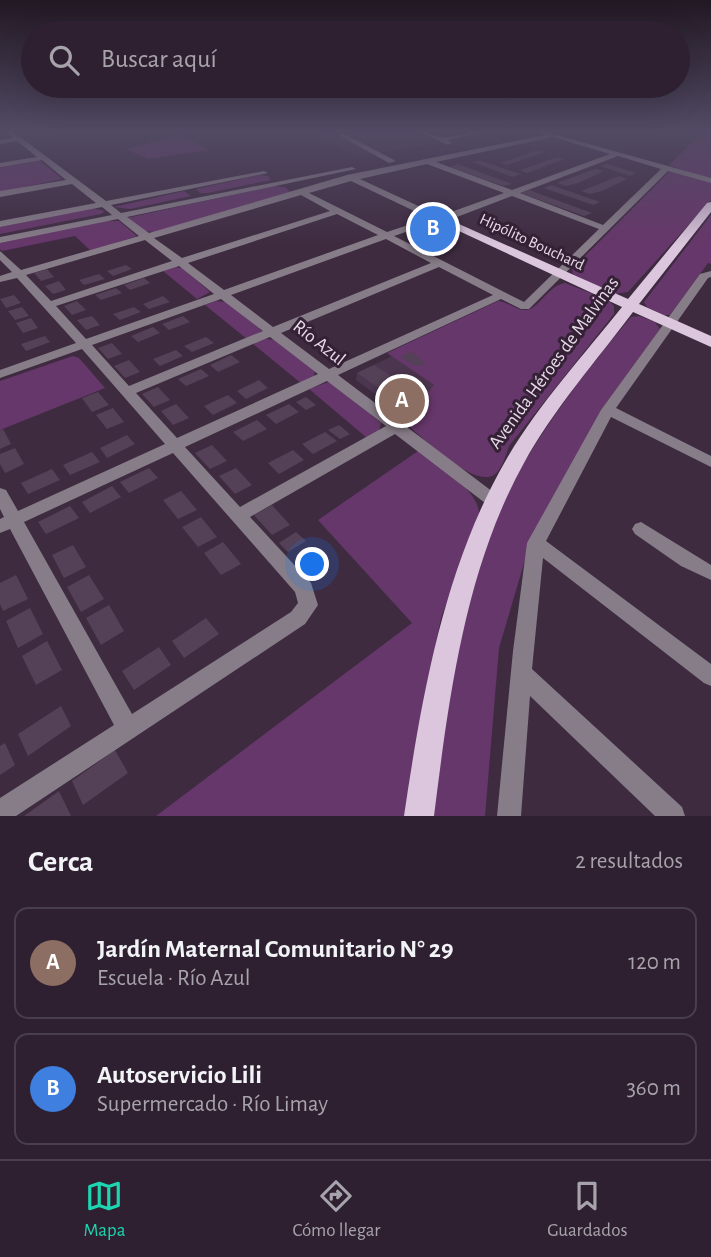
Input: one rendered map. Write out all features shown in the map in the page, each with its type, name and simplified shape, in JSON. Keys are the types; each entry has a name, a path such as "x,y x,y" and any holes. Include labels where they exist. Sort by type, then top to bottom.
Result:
{"main road":[{"name":"Avenida Héroes de Malvinas","path":"419,816 426,762 455,612 495,502 525,444 629,305 711,205"},
{"name":"Hipólito Bouchard","path":"437,218 711,342"}],"street":[{"name":"Río Azul","path":"57,169 495,502"},
{"path":"0,240 353,169"},
{"path":"0,279 351,178 394,169"},
{"path":"447,169 604,228"},
{"path":"0,374 570,169"},
{"path":"282,183 525,307 561,274 633,197 665,169"},
{"path":"674,169 711,181"},
{"name":"Hipólito Bouchard","path":"339,172 437,218"},
{"path":"0,225 264,173"},
{"path":"0,194 72,181"},
{"path":"49,305 338,211"},
{"path":"0,254 304,589 308,605 298,618 0,812"},
{"path":"126,392 439,263"},
{"path":"509,816 536,543 608,410 704,276 711,274"},
{"path":"7,522 175,447 500,295"},
{"path":"608,410 711,462"},
{"path":"238,516 397,426"},
{"path":"0,494 7,522 127,727"},
{"path":"641,529 687,561 711,573"},
{"path":"536,543 711,676"},
{"path":"522,674 673,816"}],"shaded area":[{"path":"0,169 50,169 62,179 0,192"},
{"path":"680,169 711,169 711,180"},
{"path":"670,171 711,183 711,200 628,292 613,294 573,274 572,269"},
{"path":"259,175 268,176 271,180 208,193 200,193 196,189"},
{"path":"273,186 285,187 290,192 154,232 144,231 127,218"},
{"path":"184,191 191,196 130,209 114,207"},
{"path":"93,208 105,211 0,234 0,227"},
{"path":"711,215 711,264 708,263 670,315 647,307 644,302"},
{"path":"104,221 119,221 137,236 91,251 75,236 2,251 0,249 0,243"},
{"path":"182,268 210,292 197,299 163,271"},
{"path":"565,283 608,300 614,306 614,314 509,446 494,475 484,477 460,467 433,448 403,421 434,385 387,353 498,301 522,310 530,309 553,288"},
{"path":"216,301 227,302 262,331 247,339 205,305"},
{"path":"639,316 655,322 660,329 602,409 530,543 499,648 485,816 433,816 461,635 486,546 503,503 524,463 561,407 631,317"},
{"path":"266,339 276,340 315,371 313,379 302,384 253,344"},
{"path":"73,356 79,358 105,388 0,430 0,381"},
{"path":"392,356 434,385 406,417 356,380 357,373"},
{"path":"328,382 381,423 379,431 367,438 309,389"},
{"path":"418,451 465,487 477,505 479,514 441,618 417,736 405,816 156,816 412,623 318,520"}],"building":[{"path":"456,169 472,169 512,184 504,186"},
{"path":"491,169 506,169 520,174 513,177"},
{"path":"523,169 538,169 527,173 520,170"},
{"path":"595,169 604,171 578,183 566,186 557,183"},
{"path":"610,169 636,173 630,176"},
{"path":"619,176 627,179 602,191 590,194 581,191"},
{"path":"551,185 600,202 593,205 544,188"},
{"path":"529,190 592,213 584,216 521,193"},
{"path":"126,265 132,269 113,276 107,271"},
{"path":"47,269 54,277 41,281 34,273"},
{"path":"99,274 105,279 84,285 79,280"},
{"path":"144,278 150,283 130,290 124,285"},
{"path":"59,281 66,290 53,294 45,286"},
{"path":"116,288 122,293 101,300 95,295"},
{"path":"14,295 21,303 6,308 0,299"},
{"path":"163,296 170,302 149,309 143,304"},
{"path":"77,301 86,310 72,315 64,306"},
{"path":"22,307 29,316 15,320 8,311"},
{"path":"134,307 141,312 120,320 113,314"},
{"path":"92,316 100,325 86,330 77,320"},
{"path":"183,316 190,322 169,330 162,324"},
{"path":"31,318 38,328 23,333 16,323"},
{"path":"153,327 160,333 138,342 131,336"},
{"path":"45,336 50,342 26,351 21,344"},
{"path":"206,337 214,343 192,352 184,346"},
{"path":"112,343 122,354 108,359 98,348"},
{"path":"176,350 183,356 160,366 153,359"},
{"path":"411,352 427,364 415,366 400,357"},
{"path":"231,355 240,362 218,372 210,365"},
{"path":"129,360 140,372 125,378 114,366"},
{"path":"374,365 416,392 399,402 357,373"},
{"path":"201,369 209,376 186,386 178,379"},
{"path":"259,380 268,388 246,399 237,391"},
{"path":"158,387 170,400 154,407 142,394"},
{"path":"98,392 109,405 92,412 82,398"},
{"path":"228,395 237,403 213,415 204,406"},
{"path":"306,397 316,405 306,410 296,402"},
{"path":"176,404 189,418 173,425 161,411"},
{"path":"289,404 299,412 276,424 266,415"},
{"path":"113,408 124,422 107,429 96,415"},
{"path":"257,420 267,429 243,441 233,432"},
{"path":"339,425 350,434 340,439 328,430"},
{"path":"3,429 11,444 0,449 0,430"},
{"path":"325,432 337,441 313,454 302,444"},
{"path":"127,435 135,444 107,458 100,448"},
{"path":"212,445 227,461 210,469 195,453"},
{"path":"15,448 24,464 5,473 0,464 0,454"},
{"path":"293,450 304,460 279,474 268,463"},
{"path":"92,452 100,462 70,475 63,465"},
{"path":"149,468 158,478 129,493 120,482"},
{"path":"236,468 252,485 235,494 219,476"},
{"path":"52,469 60,480 28,494 21,483"},
{"path":"112,486 121,497 90,513 82,502"},
{"path":"181,491 197,510 178,519 163,500"},
{"path":"272,505 290,525 272,535 254,515"},
{"path":"70,506 79,518 46,534 38,522"},
{"path":"201,517 217,537 198,547 182,527"},
{"path":"296,532 306,541 288,552 279,543"},
{"path":"223,542 241,564 221,575 204,553"},
{"path":"73,545 86,567 64,578 52,555"},
{"path":"16,575 28,599 3,611 0,604 0,583"},
{"path":"89,575 104,599 81,612 67,587"},
{"path":"109,605 124,631 101,645 86,618"},
{"path":"30,608 43,634 18,648 6,621"},
{"path":"206,618 219,634 184,658 172,641"},
{"path":"47,641 62,670 36,685 22,656"},
{"path":"159,647 171,665 134,690 122,671"},
{"path":"61,706 71,726 28,756 18,734"},
{"path":"5,743 15,765 0,775 0,746"},
{"path":"115,750 128,773 83,805 72,781"},
{"path":"59,791 71,816 24,816"}],"place":[{"name":"Autoservicio Lili","path":"433,229"},
{"name":"Jardín Maternal Comunitario N° 29","path":"402,401"}]}
